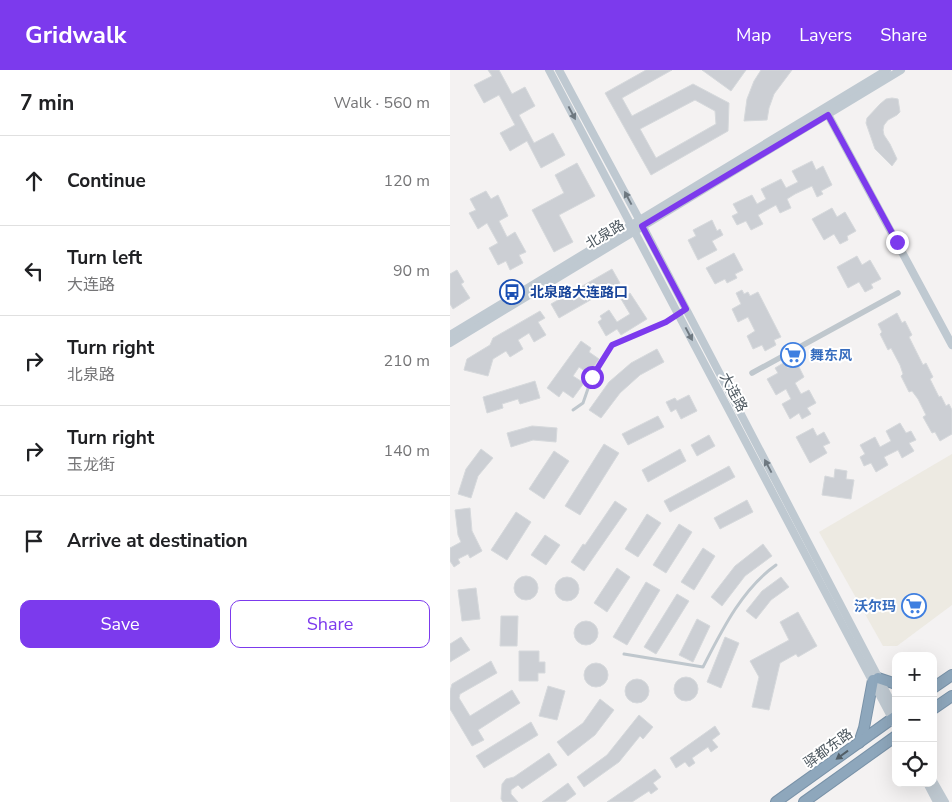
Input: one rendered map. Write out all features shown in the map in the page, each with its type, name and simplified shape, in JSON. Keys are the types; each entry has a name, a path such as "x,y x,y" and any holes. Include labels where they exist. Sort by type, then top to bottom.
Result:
{"highway":[{"path":"937,685 952,675"},
{"path":"859,742 875,679 892,683"},
{"path":"937,706 952,696"},
{"name":"驿都东路","path":"776,802 892,720"},
{"path":"804,802 892,739"}],"street":[{"name":"大连路","path":"548,70 875,679"},
{"name":"大连路","path":"559,70 686,309 892,712"},
{"name":"北泉路","path":"826,112 887,70"},
{"name":"北泉路","path":"450,343 641,223 826,112 902,70"},
{"path":"826,112 952,345"},
{"name":"北泉路","path":"450,335 633,228"},
{"path":"752,373 898,293"},
{"path":"929,787 937,802"},
{"path":"936,787 945,802"}],"lane":[{"path":"573,410 583,403 592,377 612,345 666,322 686,309"},
{"path":"624,654 703,667 728,619 763,574 776,565"}],"shaded area":[{"path":"952,454 952,605 897,646 883,646 819,532"}],"building":[{"path":"488,70 499,70 512,94 525,87 535,106 519,115 534,143 553,133 565,155 541,168 527,141 510,151 500,133 515,125 499,95 484,103 474,85 492,76"},
{"path":"646,70 672,70 622,98 632,116 693,84 729,103 728,131 651,175 605,93","holes":["695,100 715,111 716,124 656,158 640,129"]},
{"path":"702,70 746,70 731,91"},
{"path":"761,70 792,70 774,94 767,120 744,121 747,99 754,81"},
{"path":"886,99 898,99 900,112 888,120 883,130 897,159 892,166 875,149 866,123 867,118 880,104"},
{"path":"812,161 816,170 823,166 832,185 821,191 823,194 817,197 812,186 787,199 791,208 780,213 776,205 758,215 763,224 751,230 746,221 737,225 732,216 738,213 733,204 752,195 757,204 766,199 761,189 781,179 786,188 798,182 792,171"},
{"path":"577,163 595,196 559,215 573,242 554,252 532,210 564,193 555,175"},
{"path":"486,191 491,199 498,195 508,216 499,221 507,237 515,232 526,252 519,255 523,263 510,270 506,261 498,265 489,248 498,243 487,223 478,229 469,213 476,210 470,199"},
{"path":"832,208 837,217 845,212 856,231 847,236 848,240 840,244 834,234 824,240 812,219"},
{"path":"712,220 717,231 720,229 723,235 712,241 717,250 698,260 688,240 696,236 693,230"},
{"path":"734,253 743,270 735,274 737,278 727,283 725,279 715,284 706,268"},
{"path":"857,256 862,265 870,260 881,279 871,284 873,288 865,292 859,282 848,288 837,267"},
{"path":"612,269 620,283 559,318 551,304"},
{"path":"457,270 464,282 461,284 470,298 453,309 450,304 450,274"},
{"path":"742,290 744,294 748,292 750,296 758,292 781,337 774,340 776,345 765,351 762,345 753,349 747,336 755,331 748,317 738,322 732,309 741,304 736,293"},
{"path":"630,293 647,319 621,335 617,329 606,336 598,322 602,319 600,316 609,310 617,322 630,314 621,299"},
{"path":"540,311 545,318 538,322 546,335 534,342 529,333 518,340 523,349 510,357 506,351 493,359 488,376 464,370 467,359 490,345 493,338"},
{"path":"897,313 902,323 905,321 912,335 909,337 923,365 926,363 933,377 930,379 939,397 941,396 946,406 949,404 952,410 952,434 940,441 935,432 932,433 923,417 926,415 918,399 912,391 909,392 901,376 903,374 900,365 891,348 888,350 880,334 882,332 878,324"},
{"path":"581,341 591,348 589,352 599,359 589,374 579,367 573,376 584,383 573,398 563,391 559,397 547,388"},
{"path":"657,349 664,362 640,375 620,393 601,418 589,410 609,382 631,363"},
{"path":"785,362 788,368 797,363 804,377 795,383 801,394 809,390 816,403 807,408 811,414 802,419 799,413 790,419 782,404 791,399 786,389 776,395 767,379 778,373 775,368"},
{"path":"535,381 540,398 520,404 518,399 502,404 503,408 487,413 483,397"},
{"path":"689,395 697,411 681,419 676,409 671,412 666,402 675,398 677,401"},
{"path":"658,416 664,427 628,445 622,434"},
{"path":"900,423 906,433 911,431 916,440 909,443 914,451 902,458 898,450 884,457 888,465 876,472 871,463 864,466 860,457 865,454 860,445 875,437 880,447 891,441 886,431"},
{"path":"532,426 557,428 556,442 533,440 511,447 507,433"},
{"path":"813,428 817,436 824,432 830,443 823,446 827,453 810,463 796,437"},
{"path":"709,435 715,446 697,456 691,445"},
{"path":"604,444 619,453 580,515 565,506"},
{"path":"481,449 493,458 478,476 471,498 458,494 466,469"},
{"path":"680,449 686,461 648,482 642,470"},
{"path":"554,451 569,461 544,499 529,489"},
{"path":"729,466 735,477 670,512 664,501"},
{"path":"835,469 847,471 846,479 854,480 851,499 822,495 825,476 834,478"},
{"path":"747,500 753,512 720,529 714,518"},
{"path":"615,501 627,509 584,571 571,562"},
{"path":"470,508 472,531 482,551 470,558 468,554 458,559 460,563 454,567 450,561 450,548 461,542 458,535 455,510"},
{"path":"516,512 531,522 507,560 491,550"},
{"path":"647,514 661,523 638,557 625,549"},
{"path":"679,524 692,532 666,573 653,565"},
{"path":"545,535 560,545 546,565 531,555"},
{"path":"763,544 772,556 745,576 722,606 711,597 735,566"},
{"path":"703,548 715,556 694,590 681,582"},
{"path":"617,568 630,577 607,612 594,603"},
{"path":"526,576 535,579 538,588 535,597 526,600 517,597 514,588 517,579"},
{"path":"567,577 576,580 579,589 576,598 567,601 558,598 555,589 558,580"},
{"path":"781,577 789,587 771,600 756,619 746,611 762,591"},
{"path":"646,582 660,590 627,645 613,637"},
{"path":"476,588 480,619 462,621 458,590"},
{"path":"677,594 689,601 656,654 644,647"},
{"path":"798,612 817,646 798,657 796,654 780,663 769,710 752,707 759,677 750,661 789,640 780,622"},
{"path":"501,616 518,616 517,646 500,646"},
{"path":"697,619 710,626 693,662 679,655"},
{"path":"586,621 595,624 598,633 595,642 586,645 577,642 574,633 577,624"},
{"path":"461,637 470,650 450,662 450,644"},
{"path":"725,637 739,643 721,688 707,682"},
{"path":"519,651 539,651 539,662 545,662 545,673 538,673 538,681 519,681"},
{"path":"491,661 497,673 460,694 459,698 470,716 512,690 520,703 478,730 484,740 472,746 450,709 450,691 452,684"},
{"path":"596,663 605,666 608,675 605,684 596,687 587,684 584,675 587,666"},
{"path":"686,677 695,680 698,689 695,698 686,701 677,698 674,689 677,680"},
{"path":"637,679 646,682 649,691 646,700 637,703 628,700 625,691 628,682"},
{"path":"548,686 565,691 557,720 539,716"},
{"path":"600,699 614,710 595,735 568,756 557,742 583,723"},
{"path":"639,715 653,727 643,739 640,736 619,762 584,787 577,777 607,755"},
{"path":"531,722 538,735 484,768 476,756"},
{"path":"715,726 720,734 712,740 718,747 711,752 708,747 692,758 695,763 689,767 685,762 676,768 670,758"},
{"path":"549,753 557,765 522,789 518,785 511,790 511,794 518,802 503,802 501,799 502,784 506,779 514,777"},
{"path":"655,769 661,777 653,783 658,789 651,794 649,791 632,802 607,802"},
{"path":"568,783 576,794 565,802 542,802"}],"place":[{"name":"北泉路大连路口","path":"512,292"},
{"name":"舞东风","path":"793,355"},
{"name":"沃尔玛","path":"914,606"}],"route":[{"path":"592,377 612,345 666,322 686,309 642,226 828,115 897,242"}]}
